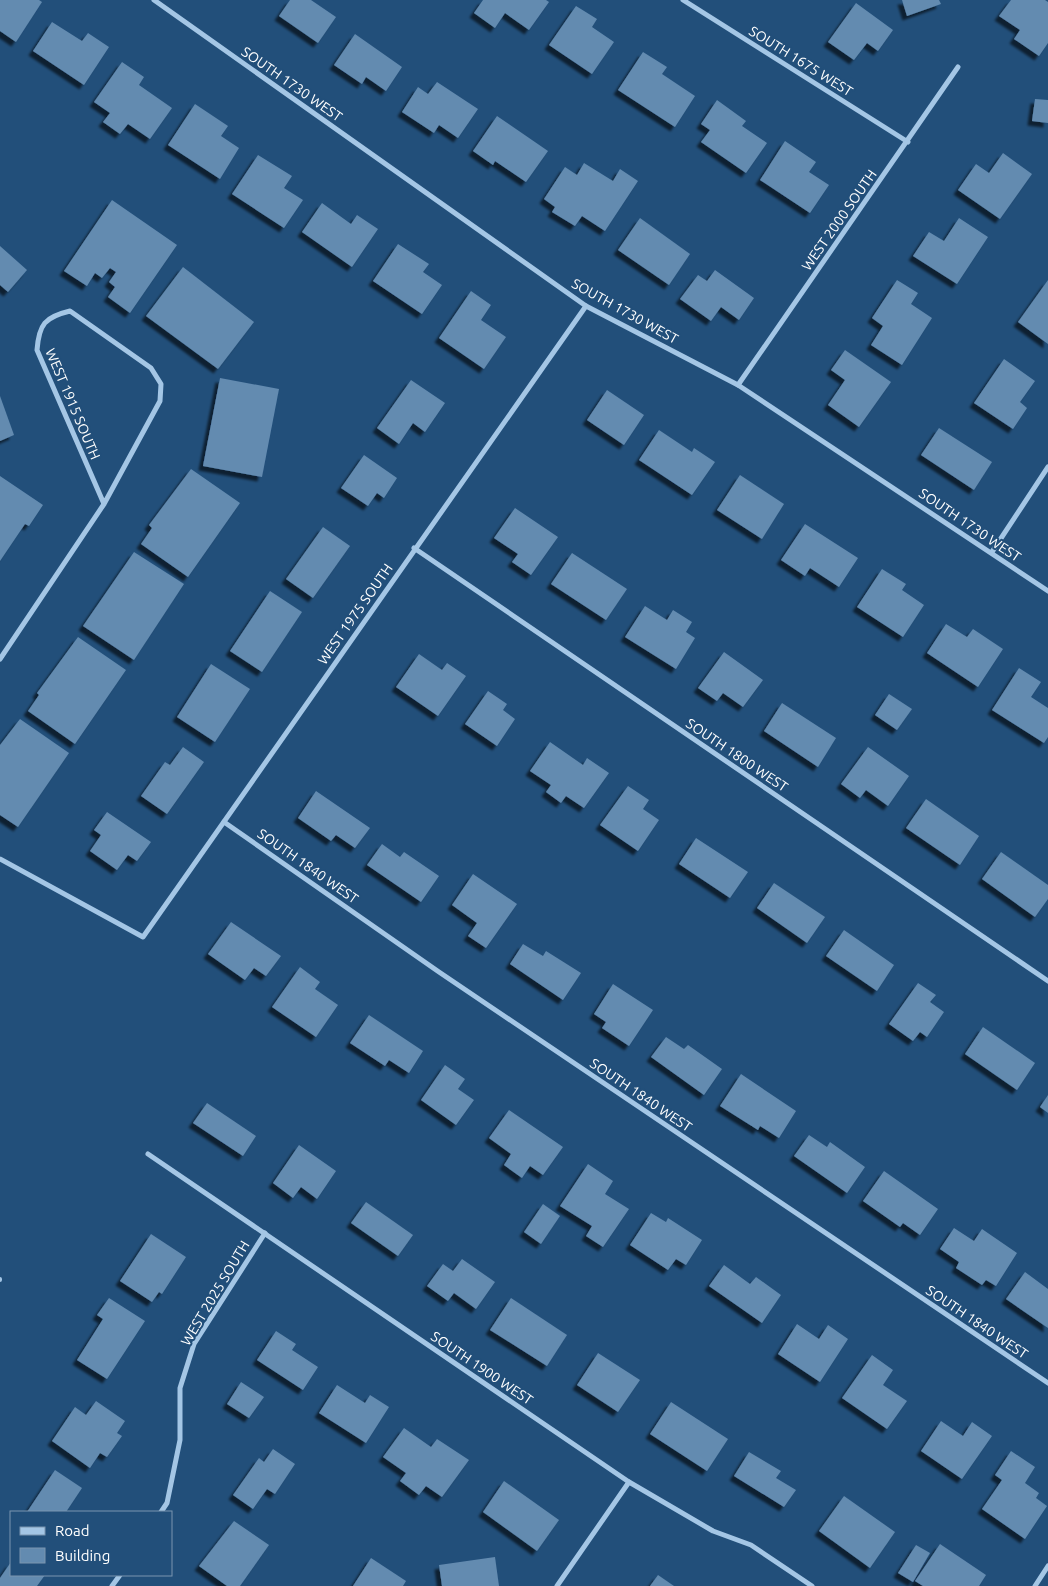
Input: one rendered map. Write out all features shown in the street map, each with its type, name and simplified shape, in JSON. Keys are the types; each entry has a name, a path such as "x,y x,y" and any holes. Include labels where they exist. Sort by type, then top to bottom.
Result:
{"street":[{"name":"SOUTH 1730 WEST","path":"154,0 586,306 738,385 1048,591"},
{"name":"SOUTH 1675 WEST","path":"683,0 908,142"},
{"name":"WEST 2000 SOUTH","path":"738,385 908,142 958,67"},
{"name":"WEST 1975 SOUTH","path":"0,859 143,937 414,548 586,306"},
{"name":"WEST 1915 SOUTH","path":"0,659 104,504 160,400 161,384 151,368 70,312 53,315 43,324 38,333 37,350 104,504"},
{"path":"992,552 1048,467"},
{"name":"SOUTH 1800 WEST","path":"414,548 1048,981"},
{"name":"SOUTH 1840 WEST","path":"224,822 439,972 1048,1383"},
{"name":"SOUTH 1900 WEST","path":"148,1154 630,1482 713,1531 751,1545 812,1586"},
{"name":"WEST 2025 SOUTH","path":"162,1511 167,1503 178,1449 180,1388 194,1344 265,1233"},
{"path":"557,1586 630,1482"},
{"path":"1035,1586 1048,1566"}],"building":[{"path":"0,0 39,0 42,2 16,42 0,31"},
{"path":"290,0 311,0 336,17 318,43 279,16"},
{"path":"483,0 546,0 549,2 529,30 505,13 495,28 474,13"},
{"path":"902,0 939,0 941,4 907,16"},
{"path":"1011,0 1045,0 1048,2 1048,43 1039,56 1014,39 1020,30 999,16"},
{"path":"856,3 893,30 878,51 867,43 854,60 828,42"},
{"path":"576,6 597,19 592,27 614,42 592,74 549,45"},
{"path":"52,22 82,41 88,33 109,47 84,85 33,51"},
{"path":"355,34 402,67 386,91 366,77 362,84 334,65"},
{"path":"643,52 667,67 662,74 695,96 675,127 618,90"},
{"path":"122,62 144,77 139,85 172,108 150,139 128,124 120,134 103,122 110,113 94,102"},
{"path":"437,82 478,109 458,138 439,125 434,133 402,112 418,87 428,94"},
{"path":"1035,99 1048,100 1048,123 1032,121"},
{"path":"717,100 746,121 742,126 767,143 746,173 701,142 710,130 701,124"},
{"path":"195,104 228,126 221,136 239,148 220,179 168,145"},
{"path":"497,116 548,151 526,182 495,161 493,165 473,151"},
{"path":"785,141 816,162 809,172 829,185 810,213 760,180"},
{"path":"1003,153 1032,174 1000,219 958,190 976,164 989,173"},
{"path":"258,155 292,176 284,188 303,200 284,228 232,194"},
{"path":"584,163 613,181 620,169 638,181 605,231 582,216 575,226 552,212 555,207 544,199 565,167 577,175"},
{"path":"112,200 177,245 130,313 108,297 115,287 109,282 116,272 110,268 102,278 95,273 87,286 64,271"},
{"path":"322,203 351,224 357,215 378,229 352,267 302,232"},
{"path":"640,218 690,254 669,285 618,250"},
{"path":"959,218 988,237 957,284 913,256 929,232 944,241"},
{"path":"398,244 429,264 423,272 442,285 422,314 373,281"},
{"path":"0,246 27,270 8,292 0,285"},
{"path":"183,267 254,322 218,369 146,316"},
{"path":"715,270 754,298 739,320 721,307 711,321 680,299 698,275 707,281"},
{"path":"897,280 918,293 911,304 932,318 902,365 871,345 883,326 872,318"},
{"path":"1048,280 1048,344 1018,322"},
{"path":"471,291 491,305 481,320 506,337 484,369 439,338"},
{"path":"845,350 891,382 859,427 828,405 845,380 831,370"},
{"path":"1004,359 1035,381 1020,402 1027,408 1013,429 974,403"},
{"path":"220,378 279,389 262,477 203,466"},
{"path":"411,380 445,403 425,432 413,423 399,444 377,428"},
{"path":"607,390 644,415 624,445 587,420"},
{"path":"0,396 14,435 0,441"},
{"path":"939,428 992,462 974,490 921,455"},
{"path":"659,430 692,452 694,448 715,462 692,495 639,460"},
{"path":"364,455 397,478 384,498 377,493 368,506 341,488"},
{"path":"191,469 240,503 188,577 141,544 152,528 149,525"},
{"path":"740,475 784,504 762,539 717,510"},
{"path":"0,476 43,505 29,526 25,524 0,561"},
{"path":"515,508 558,537 531,575 512,562 518,554 494,538"},
{"path":"805,524 858,558 839,587 810,568 805,576 781,560"},
{"path":"323,527 350,546 313,598 286,579"},
{"path":"134,552 184,584 134,660 83,626"},
{"path":"572,553 627,589 606,620 551,584"},
{"path":"882,569 906,584 902,590 924,605 903,637 857,607"},
{"path":"270,591 302,612 262,672 230,651"},
{"path":"645,606 667,620 673,610 692,622 686,632 695,638 676,669 625,637"},
{"path":"946,624 967,637 973,629 1003,649 978,687 927,653"},
{"path":"78,637 126,670 75,744 28,711 39,695 37,693"},
{"path":"724,652 763,680 743,707 723,693 717,701 698,688"},
{"path":"419,654 442,670 447,663 466,676 438,716 396,687"},
{"path":"211,664 250,689 215,742 177,717"},
{"path":"1019,668 1041,682 1031,697 1048,708 1048,737 1044,743 992,710"},
{"path":"488,691 507,704 503,710 515,719 497,746 465,724"},
{"path":"889,694 912,709 897,730 875,715"},
{"path":"782,703 836,738 818,767 764,731"},
{"path":"20,719 69,753 18,827 0,815 0,745"},
{"path":"550,742 583,765 587,758 609,773 584,808 566,796 561,803 546,792 551,785 530,771"},
{"path":"183,747 204,762 167,814 141,796 165,762 170,765"},
{"path":"868,747 909,776 888,806 866,790 860,798 841,784"},
{"path":"628,786 649,800 643,809 659,820 638,851 600,825"},
{"path":"316,791 370,828 355,848 336,835 331,841 298,818"},
{"path":"926,799 979,836 960,865 906,828"},
{"path":"107,812 151,842 137,861 128,855 117,870 90,851 101,835 94,830"},
{"path":"696,838 748,872 730,898 679,864"},
{"path":"382,844 400,857 404,852 439,876 421,902 367,865"},
{"path":"1001,852 1048,885 1048,899 1035,917 982,879"},
{"path":"473,874 517,904 486,948 468,936 477,923 452,905"},
{"path":"774,883 825,917 807,943 757,908"},
{"path":"231,922 281,956 266,976 254,968 245,980 208,954"},
{"path":"844,930 894,965 877,991 826,956"},
{"path":"523,944 543,956 546,951 581,973 563,1000 510,964"},
{"path":"300,967 320,982 315,989 338,1005 316,1037 272,1007"},
{"path":"918,983 936,995 930,1002 944,1012 927,1037 920,1032 913,1041 889,1024"},
{"path":"613,984 653,1010 629,1046 602,1028 606,1022 594,1014"},
{"path":"369,1015 423,1051 409,1073 389,1060 385,1066 350,1043"},
{"path":"983,1027 1035,1063 1017,1090 965,1054"},
{"path":"666,1037 684,1049 688,1045 722,1069 704,1095 651,1057"},
{"path":"445,1065 465,1079 458,1089 474,1100 456,1125 421,1100"},
{"path":"741,1074 796,1111 779,1138 760,1126 758,1130 720,1106"},
{"path":"1048,1095 1048,1113 1040,1107"},
{"path":"207,1103 256,1136 243,1156 193,1123"},
{"path":"509,1110 563,1147 543,1175 530,1166 522,1178 504,1165 511,1154 489,1138"},
{"path":"809,1135 827,1147 830,1142 865,1167 847,1193 794,1156"},
{"path":"299,1145 336,1171 317,1199 301,1187 293,1198 273,1183"},
{"path":"588,1164 613,1181 605,1194 629,1209 603,1247 586,1236 592,1226 560,1206"},
{"path":"884,1171 938,1209 920,1235 903,1223 900,1227 863,1201"},
{"path":"366,1202 413,1235 398,1256 351,1223"},
{"path":"543,1204 560,1216 541,1244 524,1232"},
{"path":"651,1213 666,1222 668,1218 702,1240 686,1265 676,1259 668,1270 630,1245"},
{"path":"954,1228 974,1241 982,1229 1017,1253 996,1286 986,1280 982,1285 956,1268 959,1262 940,1249"},
{"path":"151,1234 186,1257 162,1294 159,1292 152,1302 120,1281"},
{"path":"462,1259 495,1282 476,1309 454,1293 448,1301 427,1286 443,1264 453,1271"},
{"path":"724,1265 750,1284 756,1277 781,1295 762,1323 709,1286"},
{"path":"1025,1272 1048,1289 1048,1328 1006,1299"},
{"path":"109,1298 145,1321 107,1379 77,1360 103,1319 97,1315"},
{"path":"511,1298 567,1335 547,1366 490,1330"},
{"path":"797,1324 819,1339 828,1325 848,1339 820,1382 778,1354"},
{"path":"276,1331 296,1344 292,1350 318,1367 303,1390 257,1360"},
{"path":"598,1353 640,1380 618,1412 577,1385"},
{"path":"872,1355 893,1370 883,1385 907,1401 887,1429 842,1398"},
{"path":"241,1382 264,1397 249,1418 227,1404"},
{"path":"337,1385 365,1403 370,1395 389,1407 366,1443 319,1413"},
{"path":"96,1401 125,1421 117,1433 122,1436 107,1457 100,1453 90,1468 52,1441 75,1407 86,1415"},
{"path":"671,1402 728,1439 707,1471 650,1434"},
{"path":"941,1421 963,1436 972,1422 992,1436 962,1479 921,1451"},
{"path":"404,1428 431,1447 437,1439 469,1460 442,1497 426,1486 419,1495 400,1481 406,1473 383,1457"},
{"path":"273,1449 295,1464 275,1494 267,1489 253,1509 233,1495 259,1458 264,1462"},
{"path":"1011,1451 1035,1467 1025,1483 1039,1493 1036,1498 1047,1506 1025,1539 982,1509 1002,1480 995,1475"},
{"path":"749,1452 781,1471 776,1478 796,1490 784,1507 734,1476"},
{"path":"55,1470 82,1488 67,1511 28,1511"},
{"path":"504,1481 559,1520 537,1551 483,1512"},
{"path":"844,1496 895,1532 870,1568 819,1531"},
{"path":"234,1521 269,1545 240,1586 227,1586 199,1566"},
{"path":"940,1544 986,1575 979,1586 923,1586 915,1581"},
{"path":"916,1545 930,1553 913,1582 898,1573"},
{"path":"495,1557 499,1586 442,1586 439,1565"},
{"path":"371,1558 406,1581 403,1586 353,1586"},
{"path":"10,1563 10,1576 44,1576 37,1586 0,1586 0,1578"},
{"path":"658,1575 674,1586 650,1586"}]}
